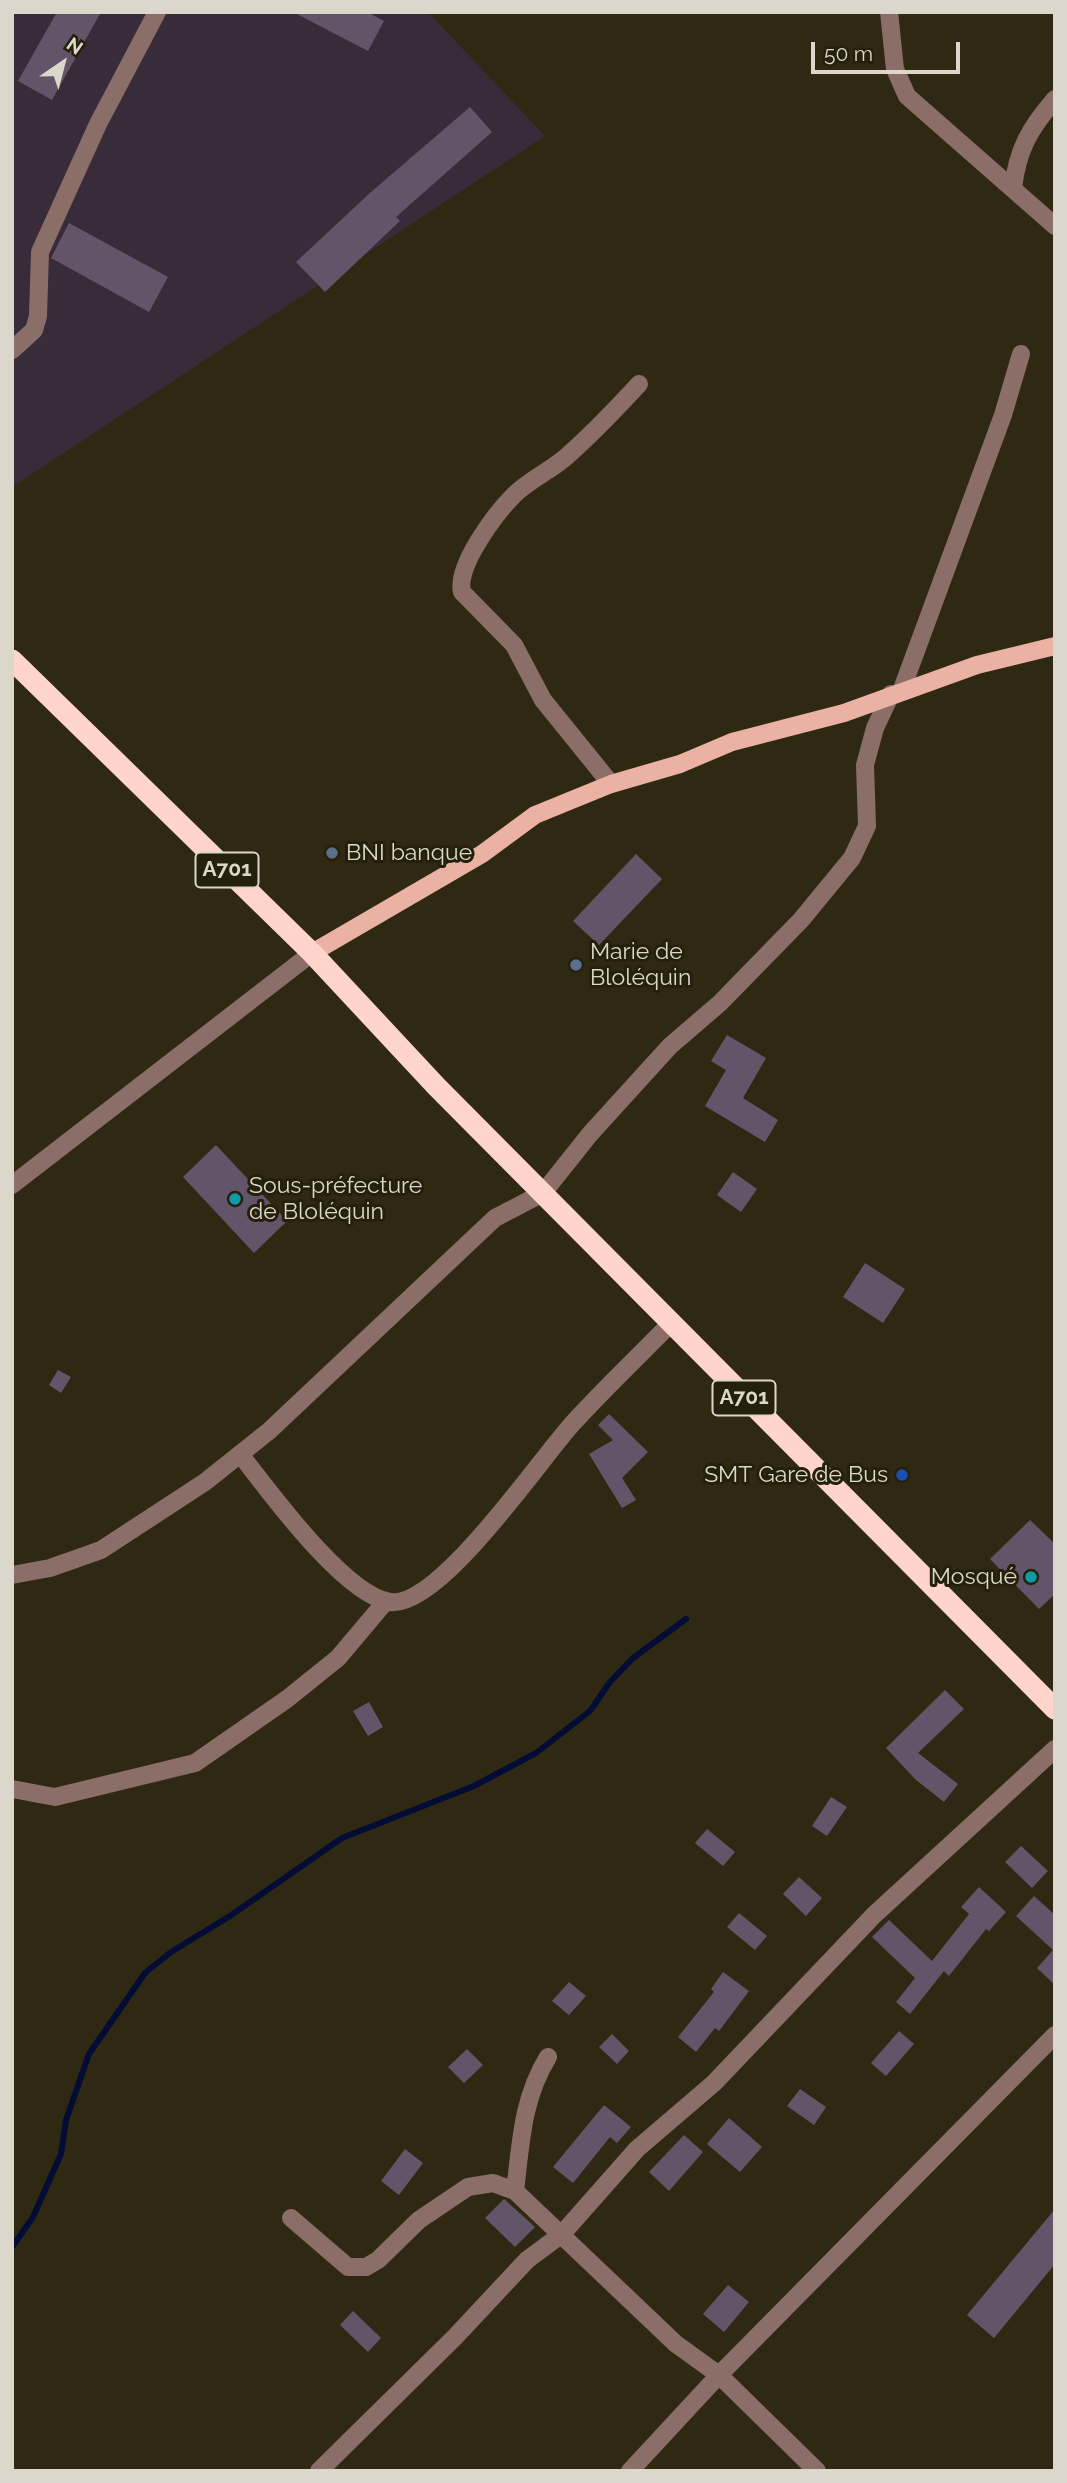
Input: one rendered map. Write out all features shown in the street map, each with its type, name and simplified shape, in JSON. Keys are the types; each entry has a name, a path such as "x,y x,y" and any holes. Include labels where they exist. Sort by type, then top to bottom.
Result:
{"highway":[{"name":"A701","path":"12,660 312,953 436,1086 1055,1709"}],"main road":[{"path":"312,953 482,854 534,815 611,784 680,764 732,742 844,713 896,692 977,665 1055,646"}],"street":[{"path":"12,351 34,330 38,316 40,252 98,124 157,12"},
{"path":"889,12 895,69 907,96 1055,226"},
{"path":"1013,189 1016,159 1026,138 1055,99"},
{"path":"12,1575 50,1568 101,1550 150,1520 269,1431 495,1217 543,1193 590,1134 652,1066 801,920 852,858 867,826 865,765 875,728 896,692 1003,415 1021,354"},
{"path":"611,784 531,683 514,645 462,593 460,583 465,566 482,537 514,495 564,459 639,384"},
{"path":"12,1185 312,953"},
{"path":"240,1454 323,1553 347,1577 386,1601 410,1600 454,1565 489,1528 573,1423 670,1324"},
{"path":"12,1789 55,1797 195,1763 287,1699 338,1658 386,1601"},
{"path":"320,2471 455,2337 527,2260 562,2234 637,2149 714,2083 874,1915 1055,1749"},
{"path":"630,2471 719,2375 1053,2039"},
{"path":"515,2191 527,2104 533,2082 548,2057"},
{"path":"291,2218 348,2267 366,2266 378,2260 419,2220 468,2187 493,2183 515,2191 676,2344 719,2375 813,2470"}],"shaded area":[{"path":"14,12 428,12 545,136 12,487"}],"building":[{"path":"57,12 101,12 52,100 18,81"},
{"path":"293,12 367,12 384,21 368,51"},
{"path":"470,107 492,132 396,217 400,221 325,292 296,262 371,192"},
{"path":"69,223 168,277 149,312 51,258"},
{"path":"636,854 662,879 599,945 573,921"},
{"path":"727,1035 766,1058 743,1098 778,1120 765,1142 705,1106 726,1070 711,1061"},
{"name":"Sous-préfecture de Bloléquin","path":"216,1145 287,1221 254,1253 183,1177"},
{"path":"733,1172 757,1189 741,1212 717,1195"},
{"path":"865,1263 905,1289 883,1323 843,1297"},
{"path":"58,1370 71,1377 61,1393 49,1385"},
{"path":"609,1414 648,1452 622,1478 636,1500 622,1508 589,1454 613,1440 598,1425"},
{"name":"Mosqué","path":"1030,1520 1055,1544 1055,1594 1039,1609 990,1559"},
{"path":"945,1690 964,1709 918,1753 958,1784 944,1802 916,1780 886,1748"},
{"path":"369,1702 383,1727 368,1736 353,1711"},
{"path":"831,1797 847,1807 827,1836 812,1826"},
{"path":"707,1829 735,1852 723,1866 695,1843"},
{"path":"1021,1846 1048,1871 1032,1888 1005,1862"},
{"path":"799,1877 822,1898 806,1916 783,1894"},
{"path":"979,1887 1006,1912 989,1931 986,1929 949,1976 944,1971 910,2014 896,2002 915,1978 872,1937 889,1920 932,1961 969,1914 961,1907"},
{"path":"1034,1896 1055,1915 1055,1985 1037,1968 1053,1950 1016,1916"},
{"path":"739,1913 767,1936 755,1950 727,1927"},
{"path":"723,1972 749,1991 719,2031 715,2028 696,2052 678,2037 714,1992 711,1989"},
{"path":"569,1982 586,1996 569,2015 552,2001"},
{"path":"899,2031 914,2044 886,2076 871,2063"},
{"path":"612,2034 629,2051 617,2064 599,2047"},
{"path":"467,2049 483,2065 464,2083 448,2067"},
{"path":"800,2089 826,2107 814,2125 787,2106"},
{"path":"604,2105 631,2127 617,2143 610,2137 573,2183 553,2167"},
{"path":"729,2118 762,2147 740,2172 707,2144"},
{"path":"684,2135 703,2152 669,2191 649,2172"},
{"path":"405,2149 423,2163 399,2195 381,2181"},
{"path":"504,2199 535,2227 515,2247 485,2218"},
{"path":"1055,2209 1055,2264 994,2338 967,2315"},
{"path":"728,2285 749,2302 724,2332 703,2314"},
{"path":"353,2311 381,2338 368,2352 340,2325"}],"waterway":[{"path":"12,2247 33,2217 61,2154 66,2120 89,2054 145,1973 171,1952 230,1916 342,1838 474,1786 536,1753 590,1711 610,1682 633,1658 686,1619"}],"place":[{"name":"BNI banque","path":"332,853"},
{"name":"Marie de Bloléquin","path":"576,965"},
{"name":"Sous-préfecture de Bloléquin","path":"235,1199"},
{"name":"SMT Gare de Bus","path":"902,1475"},
{"name":"Mosqué","path":"1031,1577"}]}
